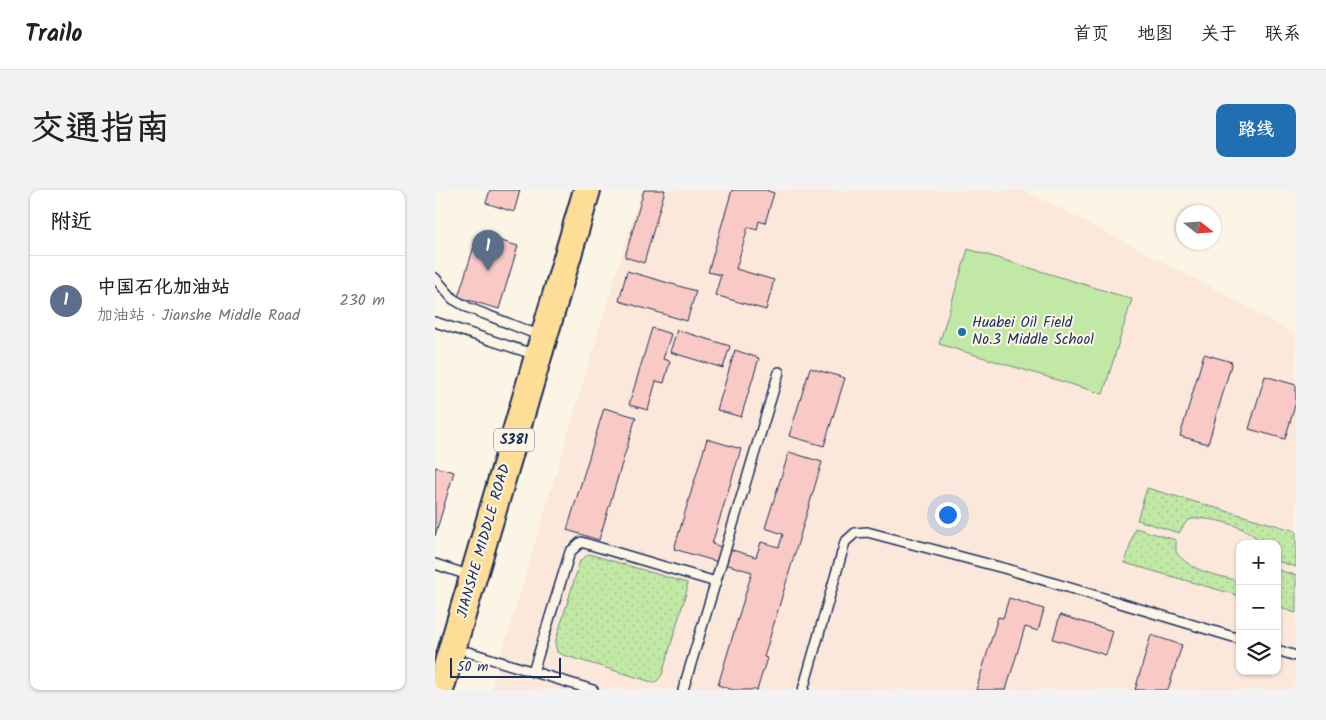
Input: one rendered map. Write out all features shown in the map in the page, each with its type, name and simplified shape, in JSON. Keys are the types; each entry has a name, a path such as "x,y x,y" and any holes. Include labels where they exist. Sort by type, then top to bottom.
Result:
{"main road":[{"name":"JIANSHE MIDDLE ROAD","path":"444,682 587,190"},
{"name":"JIANSHE MIDDLE ROAD","path":"444,682 468,652 604,190"}],"lane":[{"path":"435,278 453,299 541,346"},
{"path":"435,322 541,346"},
{"path":"683,690 779,372"},
{"path":"803,690 845,542 855,533 867,532 1007,569 1236,638"},
{"path":"533,672 570,552 581,542 716,582"},
{"path":"435,564 473,577"},
{"path":"1281,651 1296,656"},
{"path":"468,652 593,690"}],"shaded area":[{"path":"641,190 1024,190 1219,291 1296,335 1296,690 491,690"}],"green space":[{"path":"968,249 1132,299 1103,394 939,344"},
{"path":"1147,488 1296,531 1296,567 1281,562 1281,540 1257,540 1249,532 1228,523 1205,519 1189,520 1184,524 1179,533 1137,520"},
{"path":"1135,528 1176,540 1176,552 1188,564 1218,576 1236,580 1236,595 1125,563"},
{"path":"589,554 687,583 687,590 662,675 656,682 557,652 555,643 580,561"},
{"path":"1281,571 1296,575 1296,613 1281,608"}],"building":[{"path":"490,190 520,190 514,212 486,203"},
{"path":"644,190 665,190 644,263 625,257"},
{"path":"732,190 768,190 774,193 765,223 759,221 757,230 748,227 736,269 774,280 766,310 715,295 721,275 708,272"},
{"path":"478,234 518,246 499,309 458,297"},
{"path":"627,271 696,291 687,321 619,301"},
{"path":"652,328 671,334 663,359 670,361 664,383 656,381 648,410 629,405"},
{"path":"677,330 730,346 723,368 670,352"},
{"path":"735,350 759,358 741,417 717,410"},
{"path":"1204,354 1232,362 1208,444 1180,436"},
{"path":"810,368 845,378 824,446 789,436"},
{"path":"1265,376 1296,385 1296,402 1285,439 1249,429"},
{"path":"604,408 636,417 599,540 567,530"},
{"path":"707,439 741,449 712,544 756,557 761,542 779,547 783,534 765,528 789,452 822,462 764,657 767,658 757,690 733,690 718,685 752,572 674,549"},
{"path":"435,467 454,472 435,536"},
{"path":"1009,598 1044,609 1038,631 1025,627 1006,690 976,690 998,617 1003,618"},
{"path":"1060,615 1113,631 1106,655 1053,639"},
{"path":"1151,635 1182,645 1168,690 1135,690"}],"place":[{"name":"中国石化加油站","path":"488,271"},
{"name":"Huabei Oil Field No.3 Middle School","path":"962,332"}]}
